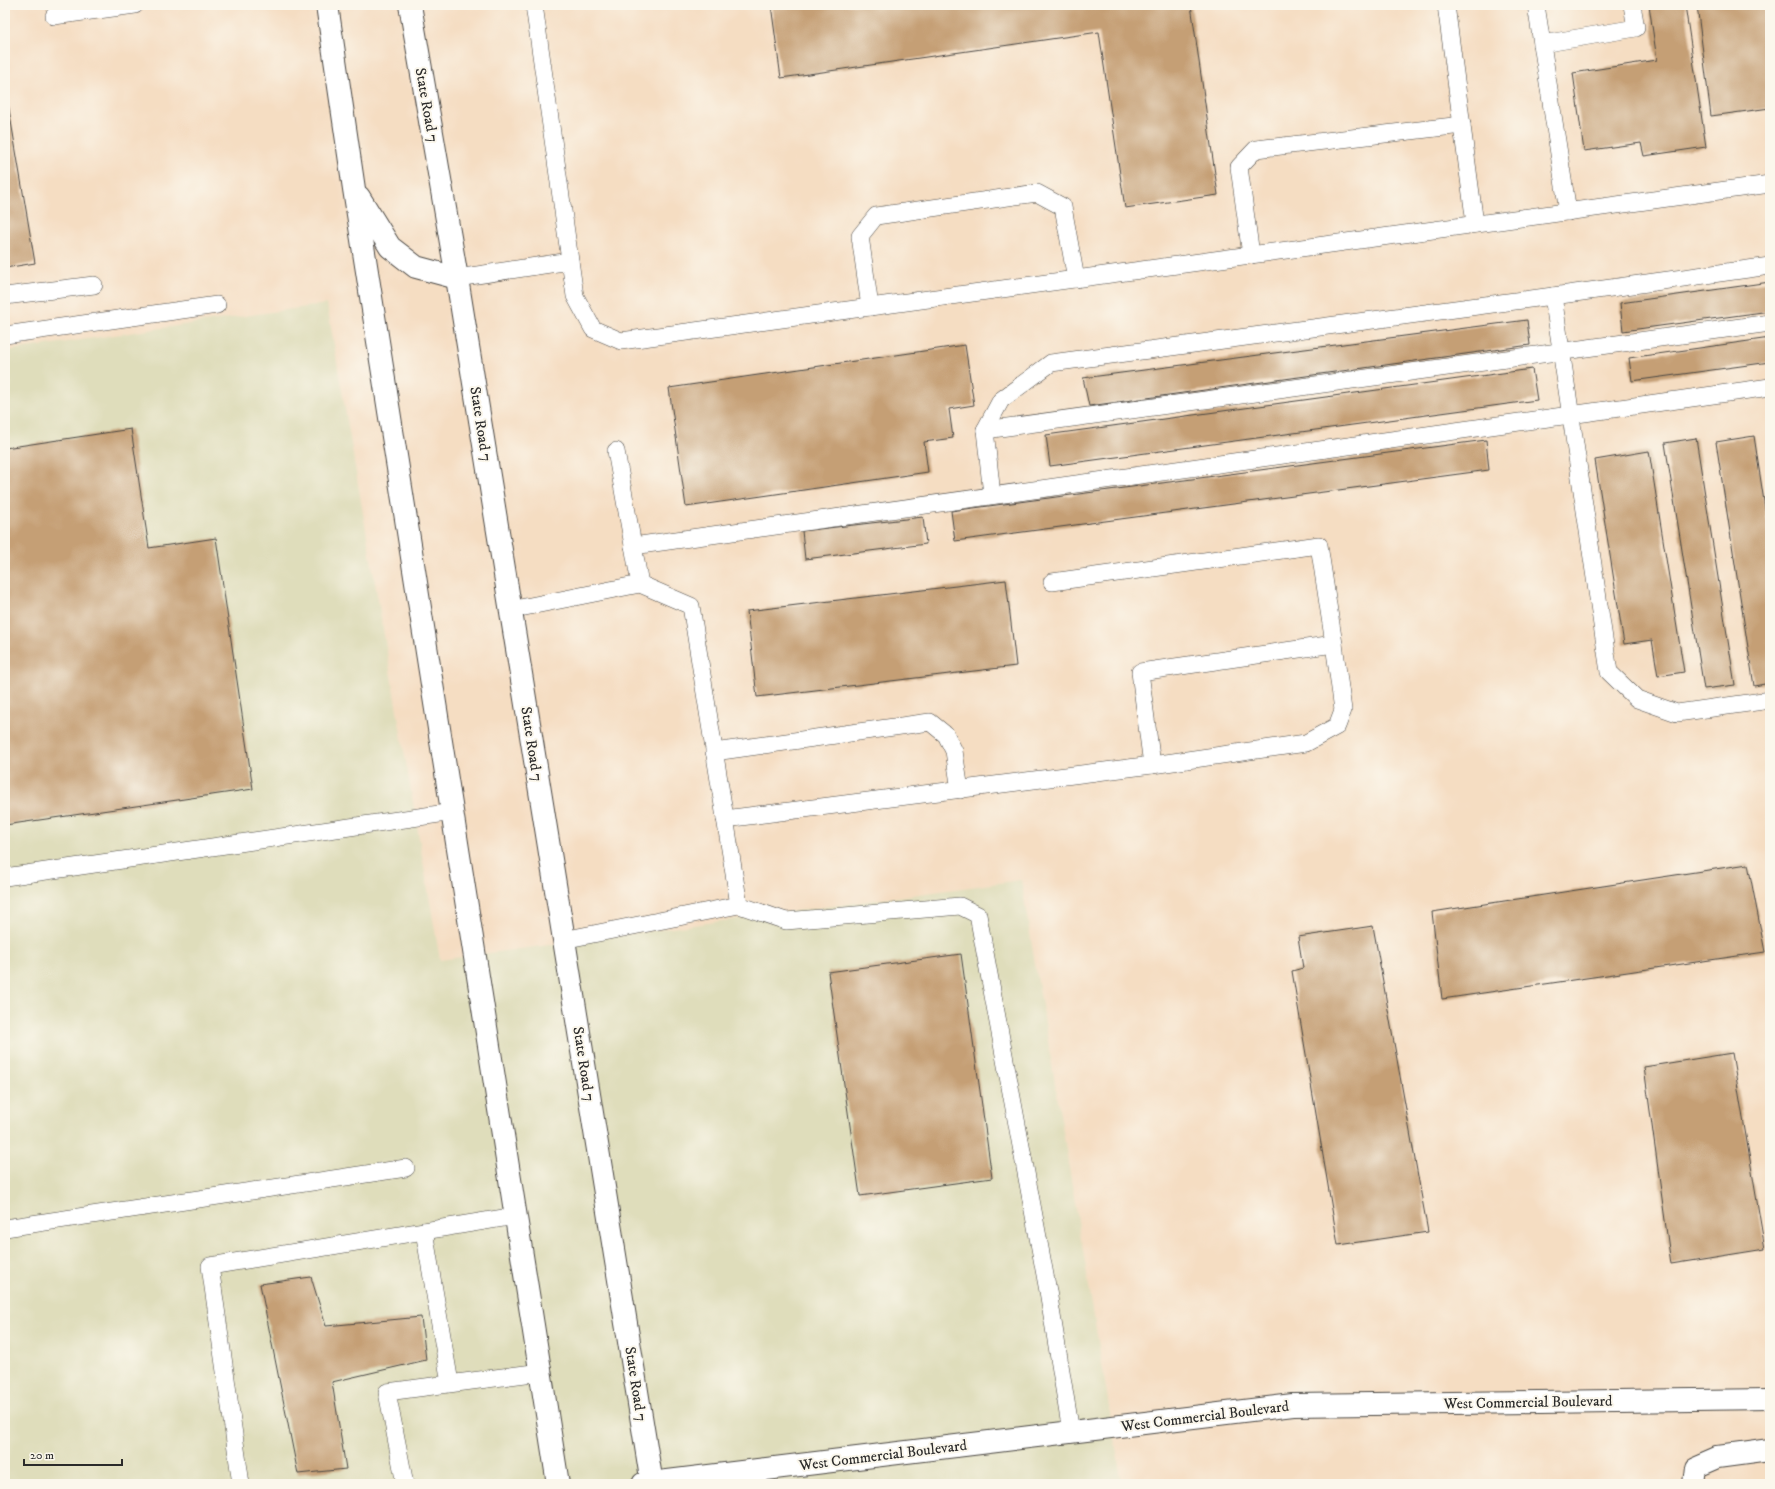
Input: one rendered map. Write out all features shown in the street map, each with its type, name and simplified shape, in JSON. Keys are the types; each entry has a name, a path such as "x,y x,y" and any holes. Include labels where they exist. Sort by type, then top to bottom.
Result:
{"main road":[{"path":"327,5 354,189 558,1484"},
{"name":"State Road 7","path":"410,5 457,278 564,940 649,1484"},
{"path":"354,189 390,247 416,267 457,278"},
{"name":"West Commercial Boulevard","path":"649,1484 1294,1405 1770,1399"},
{"path":"1693,1484 1695,1468 1718,1457 1770,1450"}],"lane":[{"path":"54,16 136,5"},
{"path":"534,5 575,296 593,329 621,341 1770,184"},
{"path":"1446,5 1475,224"},
{"path":"1536,5 1568,212"},
{"path":"1542,44 1636,28 1632,5"},
{"path":"1252,255 1239,167 1256,149 1462,125"},
{"path":"870,307 860,236 876,216 1037,193 1063,207 1076,279"},
{"path":"457,278 570,261"},
{"path":"992,496 984,430 1001,400 1051,363 1770,266"},
{"path":"5,296 94,285"},
{"path":"1553,296 1609,672 1638,699 1677,713 1770,700"},
{"path":"5,336 217,305"},
{"path":"984,430 1770,323"},
{"path":"633,546 1770,387"},
{"path":"616,451 640,584"},
{"path":"725,819 1152,765 1306,743 1337,726 1343,710 1319,545 1052,582"},
{"path":"510,610 640,584 691,606 739,905"},
{"path":"1152,765 1140,672 1334,644"},
{"path":"714,752 930,722 946,735 954,751 960,790"},
{"path":"5,877 453,812"},
{"path":"564,940 739,905 786,921 960,906 978,915 1048,1291 1071,1432"},
{"path":"5,1228 406,1168"},
{"path":"241,1484 210,1266 516,1216"},
{"path":"424,1231 450,1383"},
{"path":"404,1484 387,1392 541,1372"}],"shaded area":[{"path":"327,304 440,960 1021,880 1122,1484 5,1484 5,351"}],"building":[{"path":"771,5 1191,5 1218,195 1125,208 1099,32 781,78"},
{"path":"1649,5 1685,5 1706,147 1644,156 1641,143 1584,151 1573,73 1657,60"},
{"path":"1697,5 1770,5 1770,108 1711,116"},
{"path":"5,86 35,263 5,268"},
{"path":"1770,282 1770,311 1623,331 1620,303"},
{"path":"1527,320 1530,345 1089,406 1083,378"},
{"path":"1770,338 1770,362 1632,381 1629,358"},
{"path":"965,345 974,405 949,409 953,438 924,442 928,472 686,507 669,388"},
{"path":"1532,369 1537,400 1050,466 1046,435"},
{"path":"131,429 149,548 216,538 253,789 5,825 5,448"},
{"path":"1754,436 1770,541 1770,683 1754,686 1716,442"},
{"path":"1696,438 1735,685 1704,689 1665,443"},
{"path":"1486,440 1489,470 955,541 951,511"},
{"path":"1649,451 1684,672 1658,676 1652,640 1624,644 1595,460"},
{"path":"923,517 926,544 805,559 802,531"},
{"path":"1006,580 1016,666 757,697 747,611"},
{"path":"1748,864 1765,952 1442,999 1432,912"},
{"path":"1373,926 1428,1232 1338,1245 1292,971 1303,968 1298,937"},
{"path":"961,954 992,1178 860,1196 828,972"},
{"path":"1732,1053 1765,1249 1671,1264 1644,1067"},
{"path":"311,1277 326,1326 421,1317 426,1360 332,1382 346,1469 298,1474 260,1284"}]}
